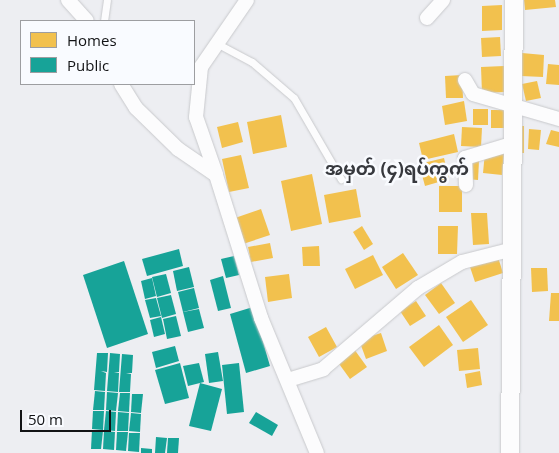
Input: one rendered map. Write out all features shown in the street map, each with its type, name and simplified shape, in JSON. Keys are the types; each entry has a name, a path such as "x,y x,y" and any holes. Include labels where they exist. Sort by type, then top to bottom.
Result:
{"street":[{"path":"68,0 86,20"},
{"path":"247,0 201,67 196,117 216,175 250,287 288,380 299,417 317,453"},
{"path":"427,18 444,0"},
{"path":"510,453 515,106 514,0"},
{"path":"465,80 473,94 559,119"},
{"path":"122,85 136,108 178,149 216,175"},
{"path":"466,185 465,158 514,144"},
{"path":"288,380 323,369 384,313 433,279 462,262 513,249"}],"lane":[{"path":"104,20 107,0"},
{"path":"218,44 252,62 294,98 341,179"}],"building: Homes":[{"path":"524,0 555,0 556,7 525,10"},
{"path":"502,5 502,30 482,31 482,6"},
{"path":"500,37 501,56 482,57 481,38"},
{"path":"522,53 544,55 543,77 521,76"},
{"path":"548,64 559,65 559,85 546,84"},
{"path":"504,66 505,92 482,93 481,67"},
{"path":"462,75 463,98 446,98 445,76"},
{"path":"537,81 541,98 526,101 522,84"},
{"path":"464,101 467,121 445,125 442,106"},
{"path":"473,109 488,109 488,125 473,125"},
{"path":"491,110 505,110 505,128 491,128"},
{"path":"281,115 287,147 253,154 247,122"},
{"path":"238,122 243,142 222,148 217,127"},
{"path":"520,126 524,126 524,153 519,153"},
{"path":"462,127 482,128 481,147 461,146"},
{"path":"529,129 541,130 539,150 528,149"},
{"path":"551,130 559,132 559,147 546,144"},
{"path":"454,134 458,152 423,160 419,143"},
{"path":"485,152 504,153 502,175 483,173"},
{"path":"241,155 249,188 229,192 222,159"},
{"path":"444,158 449,179 425,186 419,164"},
{"path":"468,160 479,161 478,180 466,179"},
{"path":"312,174 322,224 291,231 281,181"},
{"path":"439,186 462,186 462,212 439,212"},
{"path":"356,189 361,217 329,223 324,195"},
{"path":"261,209 270,235 243,244 235,218"},
{"path":"471,213 487,213 489,244 473,245"},
{"path":"362,226 373,244 364,250 353,232"},
{"path":"438,226 458,226 457,254 438,254"},
{"path":"270,243 273,258 251,262 248,247"},
{"path":"319,246 320,266 303,266 302,247"},
{"path":"403,253 418,275 396,289 382,267"},
{"path":"497,254 503,273 475,282 469,264"},
{"path":"373,255 383,275 355,289 345,269"},
{"path":"531,268 547,268 548,291 532,292"},
{"path":"289,274 292,298 268,302 265,277"},
{"path":"441,283 455,303 439,314 425,295"},
{"path":"551,293 559,293 559,321 549,321"},
{"path":"471,300 488,325 463,342 446,317"},
{"path":"416,301 426,316 410,326 400,311"},
{"path":"439,325 453,345 424,367 409,347"},
{"path":"326,327 337,347 319,357 308,337"},
{"path":"381,333 387,351 366,359 359,340"},
{"path":"478,348 480,369 459,371 457,350"},
{"path":"354,349 367,367 350,379 337,361"},
{"path":"480,371 482,385 467,388 465,374"}],"building: Public":[{"path":"179,249 183,266 147,276 142,259"},
{"path":"234,256 239,275 226,278 221,259"},
{"path":"124,261 148,334 107,348 83,275"},
{"path":"189,267 194,287 177,291 173,271"},
{"path":"166,274 171,293 157,297 152,277"},
{"path":"223,276 231,308 218,311 210,280"},
{"path":"152,278 156,296 145,299 141,281"},
{"path":"194,288 199,308 183,312 178,292"},
{"path":"171,295 176,314 162,318 157,298"},
{"path":"156,298 161,316 150,318 145,300"},
{"path":"253,307 270,366 246,373 230,314"},
{"path":"199,309 204,328 188,332 183,312"},
{"path":"176,316 181,336 167,339 163,319"},
{"path":"161,317 165,334 154,337 150,320"},
{"path":"175,346 179,361 156,368 152,352"},
{"path":"218,352 223,381 209,383 205,354"},
{"path":"97,353 108,353 107,372 101,371 106,373 105,391 94,390"},
{"path":"110,353 120,354 119,372 114,372 119,373 118,392 107,391"},
{"path":"122,354 133,355 132,373 126,373 131,374 130,392 119,392"},
{"path":"180,363 189,398 165,404 155,370"},
{"path":"199,363 204,382 188,386 183,366"},
{"path":"239,363 244,412 227,414 222,365"},
{"path":"200,383 222,389 211,431 189,426"},
{"path":"95,391 105,392 104,410 93,410"},
{"path":"107,392 118,393 116,411 106,410"},
{"path":"120,393 130,393 129,412 118,411"},
{"path":"132,394 143,394 141,413 131,412"},
{"path":"93,411 104,411 103,430 92,429"},
{"path":"106,411 116,412 115,431 104,430"},
{"path":"118,412 129,413 128,431 117,431"},
{"path":"256,412 278,425 272,436 249,423"},
{"path":"131,413 141,414 140,432 129,431"},
{"path":"92,430 103,431 101,449 91,449"},
{"path":"104,431 115,432 114,450 103,449"},
{"path":"117,432 128,432 126,451 116,450"},
{"path":"129,433 140,433 139,452 128,451"},
{"path":"156,437 167,438 165,453 155,453"},
{"path":"168,438 179,438 178,453 167,453"},
{"path":"141,448 152,449 152,453 141,453"}],"district":[{"name":"အမှတ် (၄)ရပ်ကွက်","path":"397,168"}]}
